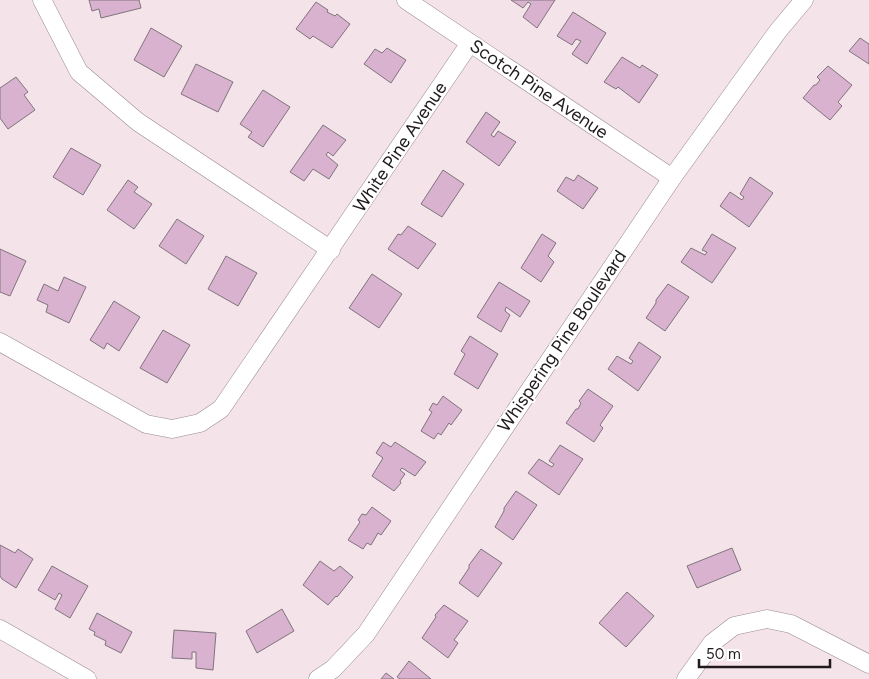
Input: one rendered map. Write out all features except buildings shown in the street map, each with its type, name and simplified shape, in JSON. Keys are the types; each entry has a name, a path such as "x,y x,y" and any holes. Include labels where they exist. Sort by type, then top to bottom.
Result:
{"street":[{"path":"42,0 78,72 138,122 331,250"},
{"name":"Scotch Pine Avenue","path":"406,0 672,178"},
{"name":"Whispering Pine Boulevard","path":"318,679 333,669 366,634 672,178 778,31 804,0"},
{"name":"White Pine Avenue","path":"0,342 146,424 172,429 200,423 221,409 331,250 470,43"},
{"path":"686,679 712,643 734,626 767,619 791,624 869,664"},
{"path":"0,629 87,679"}]}
